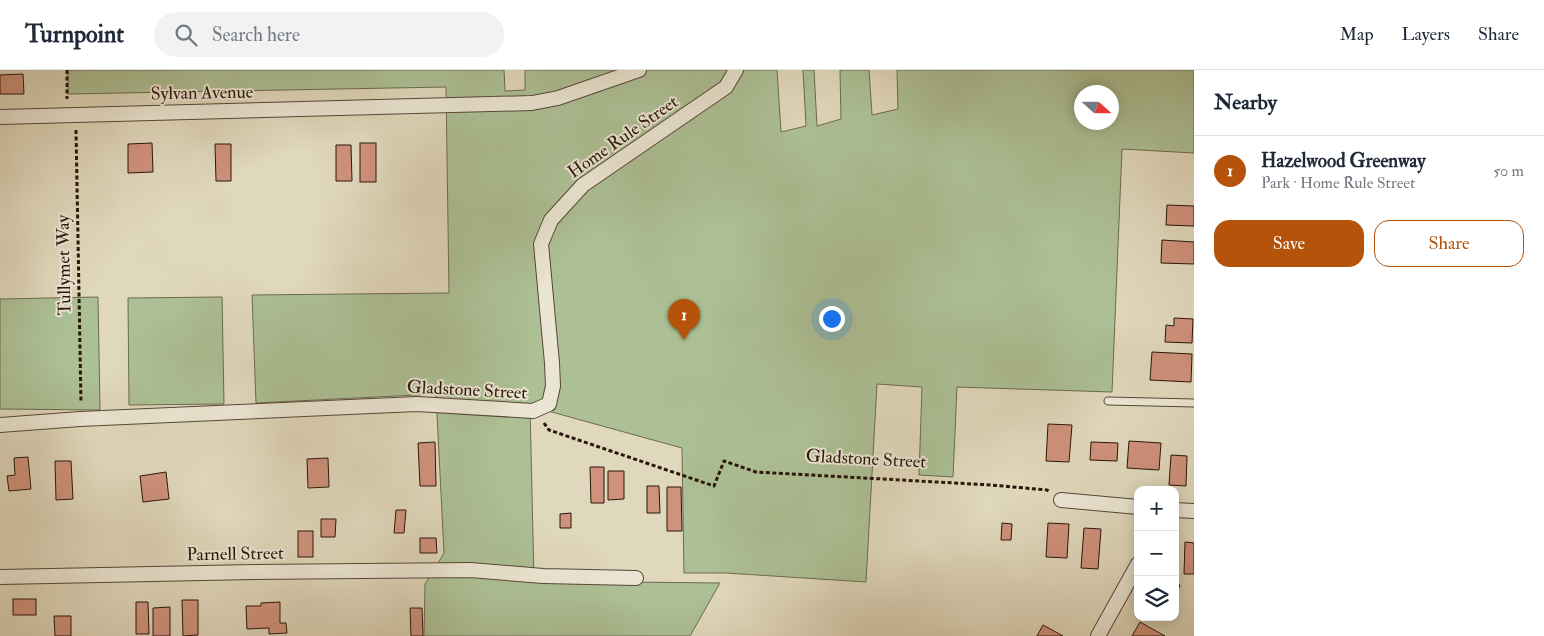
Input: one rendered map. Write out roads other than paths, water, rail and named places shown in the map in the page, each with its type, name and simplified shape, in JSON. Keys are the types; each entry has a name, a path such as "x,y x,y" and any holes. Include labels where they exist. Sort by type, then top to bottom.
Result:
{"street":[{"name":"Sylvan Avenue","path":"0,118 532,103 558,98 639,70"},
{"name":"Home Rule Street","path":"534,411 549,404 553,386 541,244 551,220 583,185 726,87 736,70"},
{"name":"Gladstone Street","path":"0,425 80,419 417,404 534,411"},
{"path":"1061,500 1134,507"},
{"path":"1179,510 1194,511"},
{"name":"Parnell Street","path":"0,577 470,570 543,576 636,578"},
{"path":"1098,636 1134,571"}],"lane":[{"path":"1108,401 1194,403"}],"place":[{"name":"Hazelwood Greenway","path":"684,340"}]}
